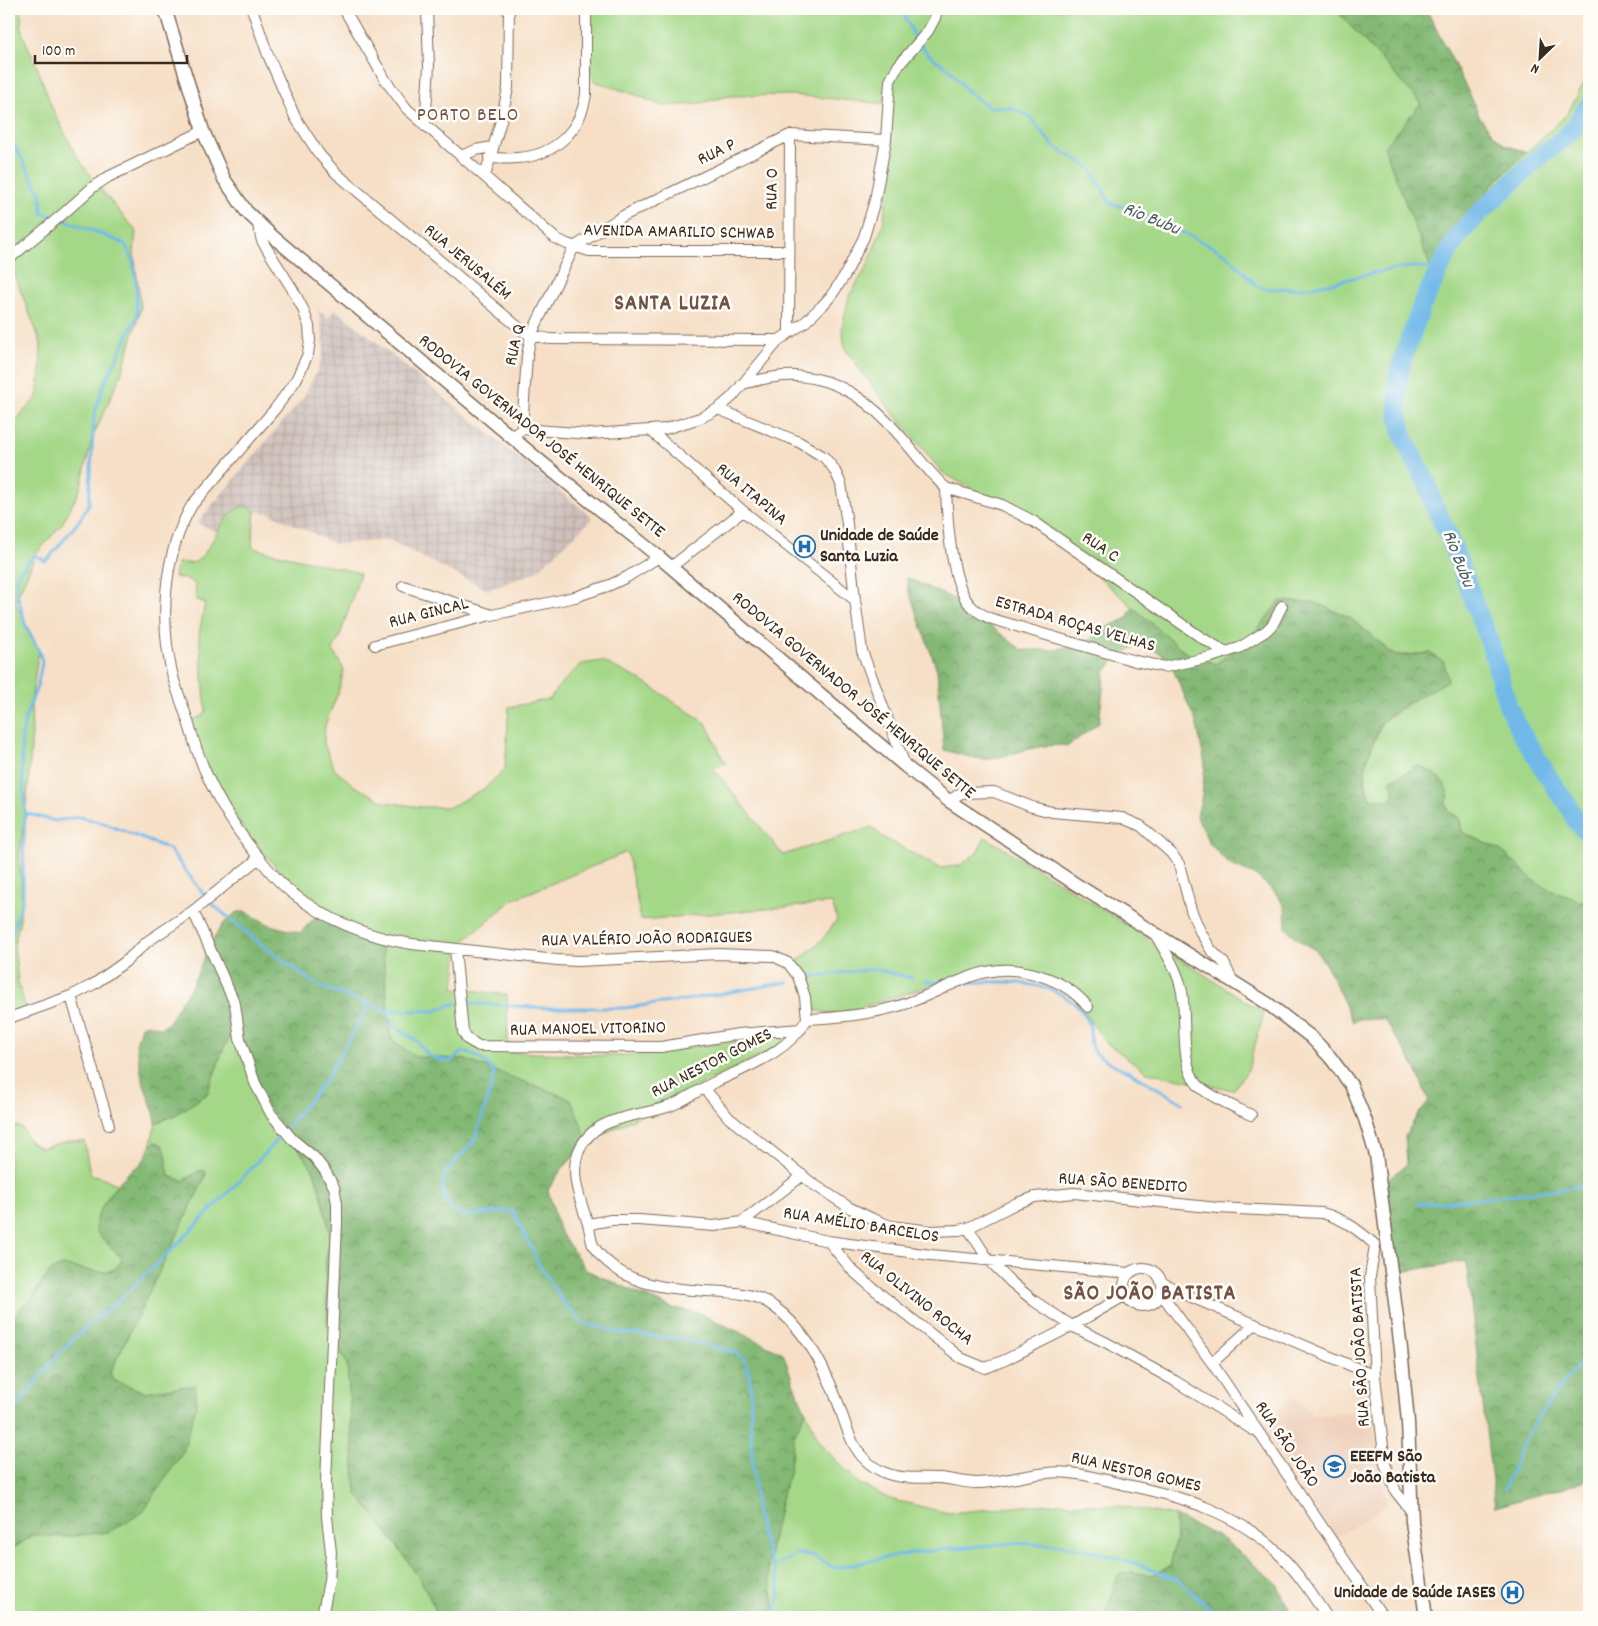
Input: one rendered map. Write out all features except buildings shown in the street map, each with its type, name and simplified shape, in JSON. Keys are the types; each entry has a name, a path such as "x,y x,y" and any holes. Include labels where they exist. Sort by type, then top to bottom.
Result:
{"main road":[{"name":"RODOVIA GOVERNADOR JOSÉ HENRIQUE SETTE","path":"165,9 203,132 224,180 246,211 257,222 310,268 516,433 905,766 1010,843 1289,1019 1330,1056 1351,1085 1366,1119 1376,1155 1381,1244 1402,1358 1408,1422 1412,1522 1426,1617"}],"street":[{"name":"RUA JERUSALÉM","path":"252,9 268,55 295,117 318,154 336,173 514,324 531,335 550,339 780,340"},
{"name":"AVENIDA AMARILIO SCHWAB","path":"344,9 396,96 407,109 554,238 574,247 598,251 788,252"},
{"path":"425,126 429,66 427,9"},
{"path":"485,176 502,117 508,88 509,9"},
{"path":"461,156 476,150 517,158 541,154 560,143 576,126 586,94 586,9"},
{"path":"516,433 590,434 665,429 692,421 718,409 732,397 780,340 814,314 831,296 854,258 871,219 886,140 890,81 898,66 928,30 935,18 936,9"},
{"path":"9,259 108,177 203,132"},
{"name":"RUA P","path":"574,247 623,216 790,135 886,140"},
{"name":"RUA O","path":"789,333 790,135"},
{"name":"RUA VALÉRIO JOÃO RODRIGUES","path":"257,222 262,241 294,290 303,308 310,340 308,354 303,368 287,394 192,504 182,522 177,537 167,581 167,647 173,678 210,786 239,834 273,876 291,892 328,918 369,935 389,941 543,959 579,961 718,954 773,956 788,964 798,976 805,997 807,1019"},
{"name":"RUA Q","path":"516,433 531,335 574,247"},
{"path":"742,384 775,377 795,376 845,388 882,415 935,478 946,488"},
{"path":"718,409 799,442 824,457 834,469 841,484 862,651 905,766"},
{"name":"RUA ITAPINA","path":"651,431 744,510 855,600"},
{"name":"RUA C","path":"946,488 1002,505 1033,521 1202,638 1226,652"},
{"name":"ESTRADA ROÇAS VELHAS","path":"946,488 948,521 959,585 970,605 979,613 989,618 1154,665 1171,666 1226,652 1247,644 1273,624 1282,606"},
{"path":"671,567 744,510"},
{"name":"RUA GINCAL","path":"375,645 492,615 575,597 627,577 659,557"},
{"path":"403,586 492,615"},
{"path":"949,800 961,793 994,792 1032,807 1052,812 1122,818 1141,826 1171,853 1179,864 1191,910 1200,931 1211,950 1224,963 1233,982"},
{"path":"9,1018 71,996 94,984 125,962 148,941 193,911 259,858"},
{"path":"193,911 235,1004 240,1039 255,1084 276,1121 292,1139 314,1157 325,1171 336,1195 337,1223 326,1482 331,1552 329,1582 322,1617"},
{"path":"1154,933 1175,968 1179,980 1182,993 1187,1054 1193,1078 1207,1092 1251,1115"},
{"name":"RUA MANOEL VITORINO","path":"455,949 463,1032 467,1038 479,1046 662,1047 738,1034 801,1029"},
{"path":"807,1019 894,1007 975,974 993,970 1031,972 1049,978 1064,985 1088,1007"},
{"path":"71,996 109,1125"},
{"name":"RUA NESTOR GOMES","path":"807,1019 792,1041 691,1096 665,1108 607,1122 595,1129 582,1144 577,1156 575,1172 581,1204 589,1224 593,1244 597,1251 611,1266 626,1277 661,1286 746,1294 765,1300 776,1307 798,1328 809,1344 836,1399 850,1441 870,1464 880,1471 905,1478 941,1478 978,1483 1046,1473 1067,1473 1138,1487 1186,1500 1212,1509 1229,1518 1252,1531 1267,1543 1293,1570 1327,1617"},
{"name":"RUA SÃO BENEDITO","path":"704,1088 729,1118 813,1184 850,1208 892,1226 930,1231 959,1230 968,1228 1017,1203 1036,1197 1074,1193 1218,1208 1322,1213 1335,1216 1381,1244"},
{"path":"742,1222 803,1175"},
{"name":"RUA AMÉLIO BARCELOS","path":"589,1224 611,1220 639,1220 714,1226 742,1222 828,1241 931,1255 1129,1273"},
{"path":"968,1228 988,1259 1011,1282 1034,1300 1072,1326 1175,1381 1256,1432"},
{"name":"RUA OLIVINO ROCHA","path":"828,1241 853,1271 869,1285 961,1358 985,1368 1072,1326 1126,1295"},
{"name":"RUA SÃO JOÃO BATISTA","path":"1381,1244 1370,1277 1375,1376 1385,1464 1396,1492 1412,1512"},
{"path":"1143,1268 1151,1270 1157,1275 1161,1287 1153,1302 1146,1305 1138,1305 1131,1301 1126,1295 1124,1288 1125,1280 1129,1273 1143,1268"},
{"path":"1161,1287 1182,1293 1375,1376"},
{"name":"RUA SÃO JOÃO","path":"1161,1287 1256,1432 1382,1617"},
{"path":"1212,1364 1255,1324"}],"shaded area":[{"path":"335,309 593,518 536,572 488,590 388,540 335,544 269,513 259,512 247,515 223,535 197,523 303,398 317,371 325,344 318,310 328,318"},
{"name":"EEEFM São João Batista","path":"1294,1396 1314,1416 1371,1411 1387,1505 1336,1538 1262,1429"}],"green space":[{"path":"9,9 21,9 22,33 52,108 76,155 102,191 136,231 134,252 141,308 122,372 92,439 80,490 62,524 36,554 15,602 39,649 31,702 32,734 28,788 19,860 22,888 20,920 14,945 18,982 26,1009 9,1017 9,428 37,397 41,343 9,261"},
{"path":"589,9 1335,9 1422,103 1433,273 1491,186 1567,114 1589,74 1589,905 1539,884 1500,850 1462,832 1460,819 1449,811 1445,803 1390,781 1394,790 1391,800 1369,798 1366,786 1365,765 1382,722 1418,697 1430,653 1397,655 1387,650 1382,644 1251,637 1216,664 1186,653 1049,534 942,472 892,412 845,349 842,328 849,296 867,267 883,224 890,174 887,104 792,95 729,96 696,104 662,106 594,81 589,67"},
{"path":"1335,9 1426,9 1479,116 1492,133 1505,145 1527,152 1491,186 1433,274 1384,147 1421,103"},
{"path":"242,506 250,507 255,513 252,546 256,549 360,574 340,636 333,650 344,670 338,693 325,725 324,744 335,770 356,787 385,802 421,807 450,807 485,788 505,769 509,707 550,699 557,688 581,664 602,661 642,681 706,723 725,763 713,768 783,855 872,827 884,838 940,868 959,866 977,853 985,837 1080,895 1264,1013 1248,1070 1233,1090 1147,1072 1105,1042 1072,994 1039,978 991,967 837,1015 815,1010 806,979 795,963 821,941 837,920 832,903 641,920 627,852 512,900 458,946 454,988 507,995 508,1052 620,1056 793,1034 774,1049 588,1142 463,1059 416,1058 391,1039 382,943 360,937 318,914 299,899 283,875 245,831 213,782 190,721 203,716 206,711 199,635 205,603 196,599 195,584 189,580 174,577 177,563 190,563 198,560 225,520"},
{"path":"907,578 958,601 1022,650 1056,650 1091,639 1097,631 1126,619 1133,607 1186,653 1216,664 1251,637 1280,601 1313,602 1349,617 1382,644 1387,652 1395,656 1430,653 1444,662 1448,680 1395,711 1379,728 1366,767 1365,778 1369,798 1391,800 1394,790 1390,781 1417,766 1427,769 1443,781 1449,796 1445,804 1449,811 1460,819 1462,832 1500,850 1539,884 1589,905 1589,1480 1495,1507 1466,1261 1395,1273 1385,1182 1407,1164 1405,1136 1418,1114 1429,1101 1415,1067 1384,1019 1360,1019 1353,1022 1329,970 1317,951 1298,940 1286,928 1285,907 1274,891 1255,875 1230,865 1209,843 1197,817 1202,795 1205,764 1196,722 1168,658 1151,648 1134,647 1117,657 1105,672 1099,723 1068,746 1039,747 991,759 981,759 944,750 937,670 908,589"},
{"path":"238,912 246,912 270,925 300,933 318,914 360,937 382,942 391,1039 415,1057 463,1059 571,1099 588,1142 561,1170 548,1190 559,1230 586,1270 672,1308 697,1312 783,1353 806,1412 794,1435 789,1474 783,1490 771,1545 768,1568 776,1617 439,1617 422,1582 387,1532 356,1493 347,1364 328,1324 325,1263 331,1238 323,1201 314,1171 261,1096 241,1032 230,1037 224,1047 207,1094 175,1115 156,1123 142,1078 136,1044 141,1026 148,1024 162,1028 168,1023 195,980 214,937 228,919"},
{"path":"241,1032 300,1150 314,1171 323,1201 331,1238 325,1263 328,1324 347,1364 356,1493 387,1532 422,1582 439,1617 9,1617 9,1551 33,1535 196,1385 145,1392 115,1381 110,1373 206,1175 205,1171 199,1171 183,1181 169,1176 162,1144 155,1142 150,1146 156,1123 175,1115 207,1094 224,1047 230,1037"},
{"path":"18,1126 22,1128 30,1142 41,1148 69,1141 84,1141 90,1174 102,1177 118,1185 110,1193 100,1213 109,1244 122,1259 116,1268 108,1272 42,1281 31,1300 18,1312 9,1331 9,1129"},
{"path":"155,1142 160,1144 167,1156 169,1176 183,1181 199,1171 205,1171 206,1175 110,1373 115,1381 145,1392 196,1385 196,1407 183,1452 142,1513 109,1532 64,1537 33,1535 9,1551 9,1331 20,1309 32,1299 52,1270 64,1266 105,1272 118,1266 122,1259 100,1237 96,1230 97,1217 105,1201 127,1174 141,1163"},
{"path":"806,1412 820,1444 860,1484 890,1499 948,1513 1058,1503 1120,1506 1175,1516 1176,1539 1170,1567 1151,1575 1131,1572 1118,1575 1105,1617 776,1617 768,1568 771,1545 783,1490 789,1474 794,1435"},
{"path":"1175,1516 1223,1539 1277,1584 1293,1617 1105,1617 1118,1575 1131,1572 1151,1575 1170,1567 1176,1539"}],"waterway":[{"name":"Rio Bubu","path":"901,9 915,38 928,54 950,70 968,92 989,107 1011,108 1029,116 1054,147 1085,164 1091,170 1111,204 1133,209 1211,246 1228,256 1256,285 1265,289 1303,288 1395,269 1425,267 1438,270"},
{"name":"Rio Bubu","path":"1589,105 1565,138 1544,153 1473,219 1459,235 1446,256 1422,305 1401,364 1398,379 1398,413 1403,435 1427,482 1433,503 1449,537 1491,646 1508,706 1519,729 1556,789 1567,803 1577,823 1589,834"},
{"path":"9,135 41,195 42,213 55,217"},
{"path":"9,943 23,898 25,811 21,744 25,718 37,687 42,663 40,653 26,627 17,593 17,575 32,557 37,556 45,561 49,558 79,521 89,504 94,416 103,387 137,316 133,260 125,244 61,219"},
{"path":"25,813 55,821 79,817 103,823 169,849 206,897"},
{"path":"212,904 257,941 311,981 329,990 386,1010 434,1011 456,1003"},
{"path":"805,977 874,969 912,978"},
{"path":"925,981 942,983"},
{"path":"465,1003 546,1008 624,1008 685,1000 788,982"},
{"path":"964,983 997,982 1033,985 1065,997 1078,1007 1088,1021 1090,1025 1091,1046 1096,1053 1182,1103"},
{"path":"286,1128 325,1081 369,1004"},
{"path":"386,1010 394,1026 416,1040 429,1056 450,1061 463,1052 468,1052 484,1061 494,1072 492,1085 475,1139 450,1168 442,1184 443,1193 448,1203 456,1212 469,1215 513,1211 541,1268 566,1306 581,1321 622,1333 682,1339 736,1353 743,1358 751,1384 751,1437 756,1509 761,1533 779,1583 780,1593 774,1617"},
{"path":"9,1422 12,1414 39,1378 65,1348 171,1250 228,1193 282,1134"},
{"path":"1419,1204 1589,1185"},
{"path":"1504,1489 1534,1423 1561,1386 1589,1353"},
{"path":"773,1567 798,1554 813,1556 835,1568 883,1558 944,1549 1015,1543 1063,1545 1135,1563 1178,1580 1220,1617"}],"place":[{"name":"Unidade de Saúde Santa Luzia","path":"804,546"},
{"name":"EEEFM São João Batista","path":"1334,1467"},
{"name":"Unidade de Saúde IASES","path":"1512,1593"}],"district":[{"name":"PORTO BELO","path":"468,116"},
{"name":"SANTA LUZIA","path":"673,304"},
{"name":"SÃO JOÃO BATISTA","path":"1150,1294"}]}
